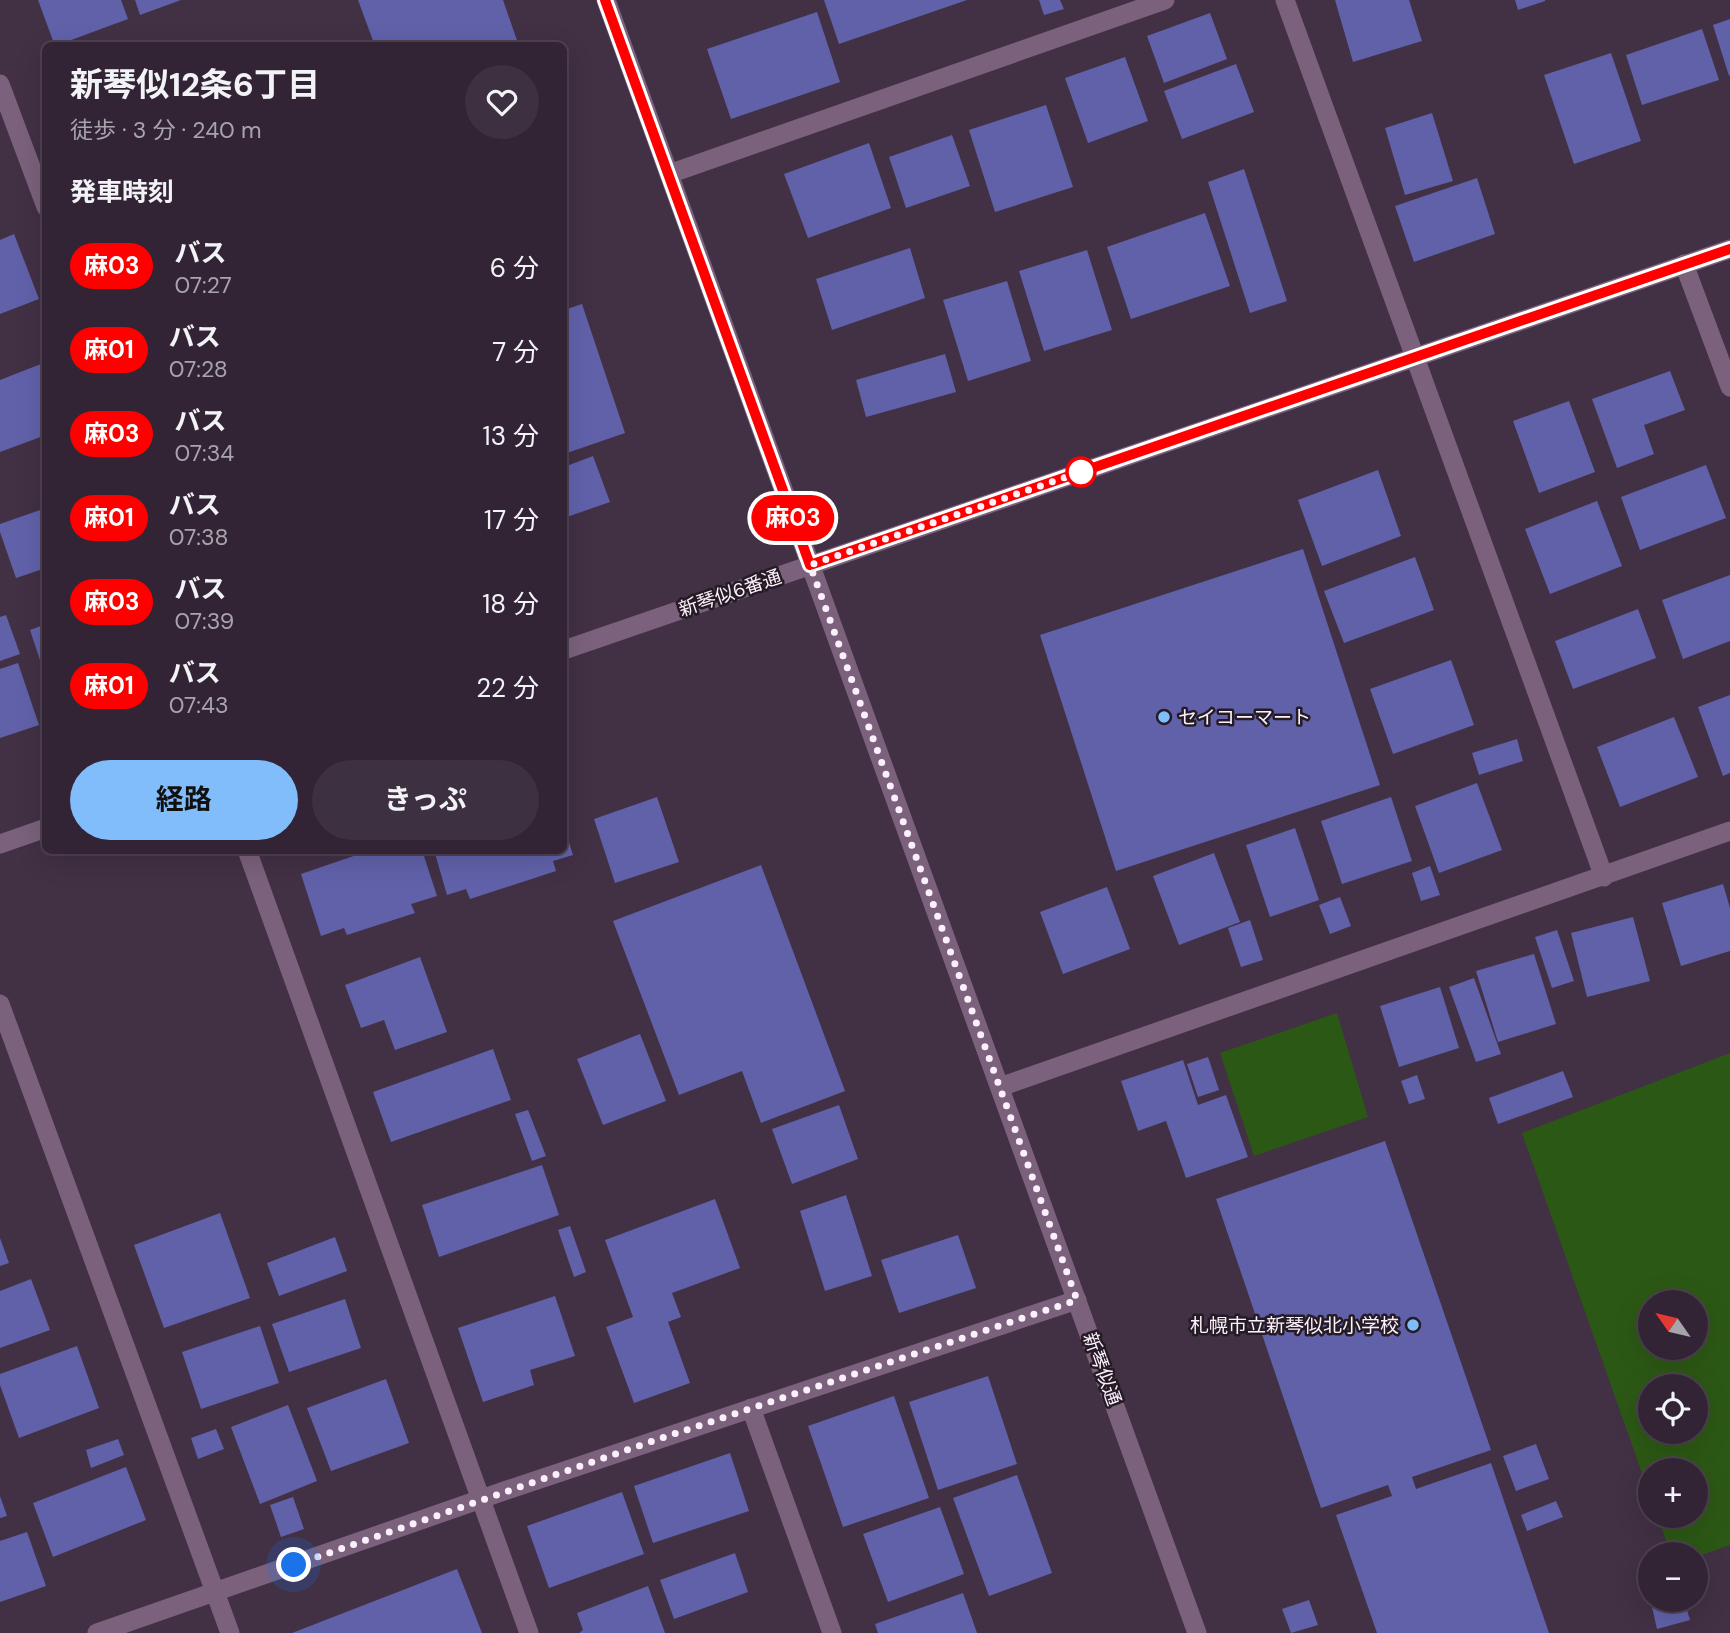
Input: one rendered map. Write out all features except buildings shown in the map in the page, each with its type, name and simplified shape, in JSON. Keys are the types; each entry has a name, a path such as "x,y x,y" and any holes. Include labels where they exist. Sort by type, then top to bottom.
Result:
{"street":[{"name":"新琴似通","path":"606,0 1197,1633"},
{"path":"668,174 1165,0"},
{"path":"1285,0 1604,877"},
{"path":"0,84 42,196"},
{"name":"新琴似6番通","path":"567,649 1730,249"},
{"path":"1684,264 1730,387"},
{"path":"0,844 42,829"},
{"path":"1000,1087 1730,831"},
{"path":"248,854 529,1633"},
{"path":"0,1004 230,1633"},
{"path":"97,1633 480,1499 1077,1300"},
{"path":"751,1408 832,1633"}],"green space":[{"path":"1337,1013 1368,1117 1254,1156 1220,1053"},
{"path":"1730,1053 1730,1545 1708,1553 1708,1542 1667,1542 1661,1528 1708,1528 1708,1458 1638,1458 1638,1462 1522,1133"}],"bus line":[{"name":"麻03","path":"605,0 810,565 1730,249"}],"place":[{"name":"セイコーマート","path":"1164,717"},
{"name":"札幌市立新琴似北小学校","path":"1413,1325"}],"route":[{"path":"294,1565 507,1490 1077,1300 810,565 1081,472"}]}
